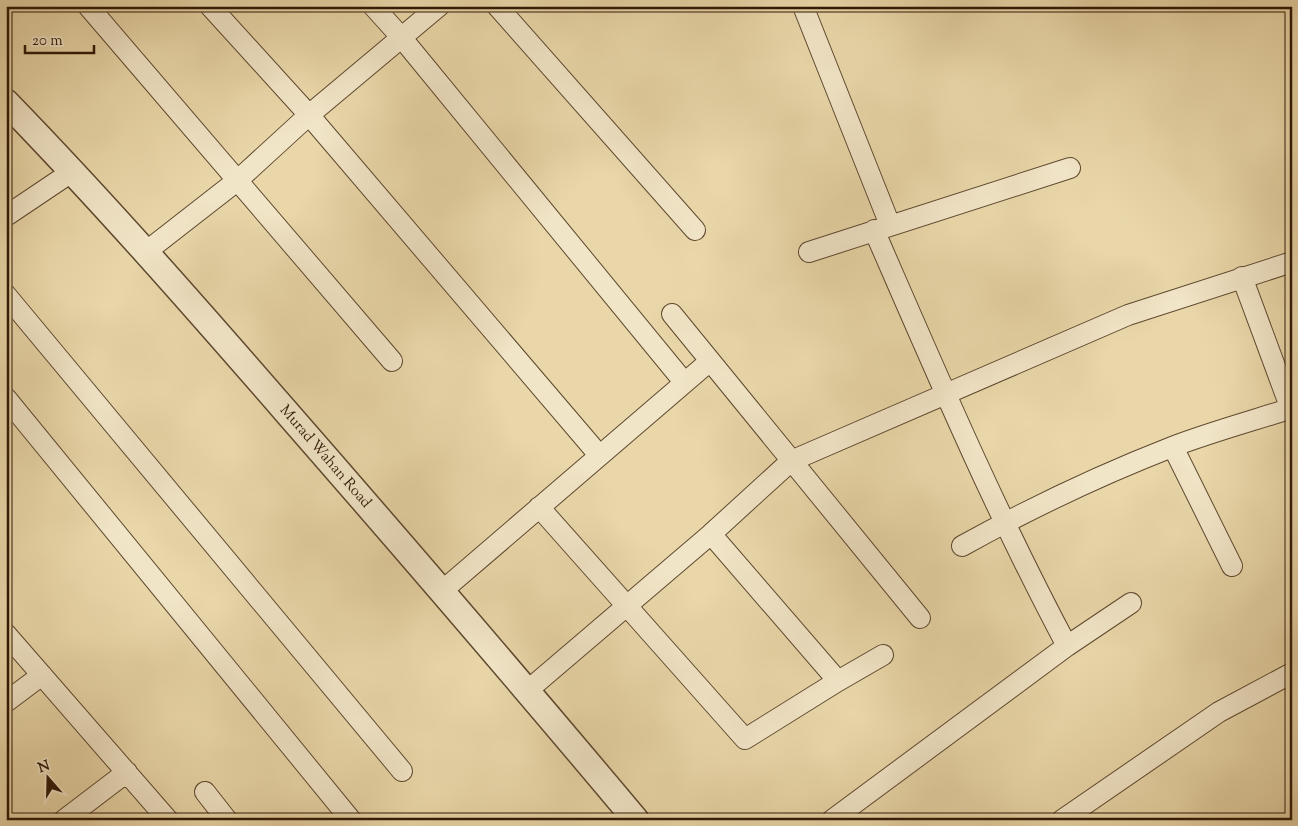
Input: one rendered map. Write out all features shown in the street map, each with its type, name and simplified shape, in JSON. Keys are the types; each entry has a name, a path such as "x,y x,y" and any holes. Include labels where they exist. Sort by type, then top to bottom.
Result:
{"street":[{"path":"88,6 392,361"},
{"path":"210,6 309,115 599,455"},
{"path":"373,6 402,37 684,382"},
{"path":"147,252 238,180 309,115 439,6"},
{"path":"497,6 694,230"},
{"path":"803,6 882,227 946,394 1034,585 1067,646"},
{"name":"Murad Wahan Road","path":"6,102 73,170 147,252 442,591 636,820"},
{"path":"809,252 1070,168"},
{"path":"6,216 73,170"},
{"path":"527,691 711,534 792,461 1128,315 1292,262"},
{"path":"962,546 1004,522 1173,447 1291,410 1242,277"},
{"path":"6,295 402,771"},
{"path":"672,314 920,618"},
{"path":"442,591 710,361"},
{"path":"6,398 352,820"},
{"path":"1173,447 1232,566"},
{"path":"539,507 745,739 883,655"},
{"path":"711,534 838,681"},
{"path":"832,820 1067,646 1131,603"},
{"path":"6,634 168,820"},
{"path":"1062,820 1219,712 1292,673"},
{"path":"6,702 42,675"},
{"path":"64,820 127,772"},
{"path":"205,792 227,820"}]}
